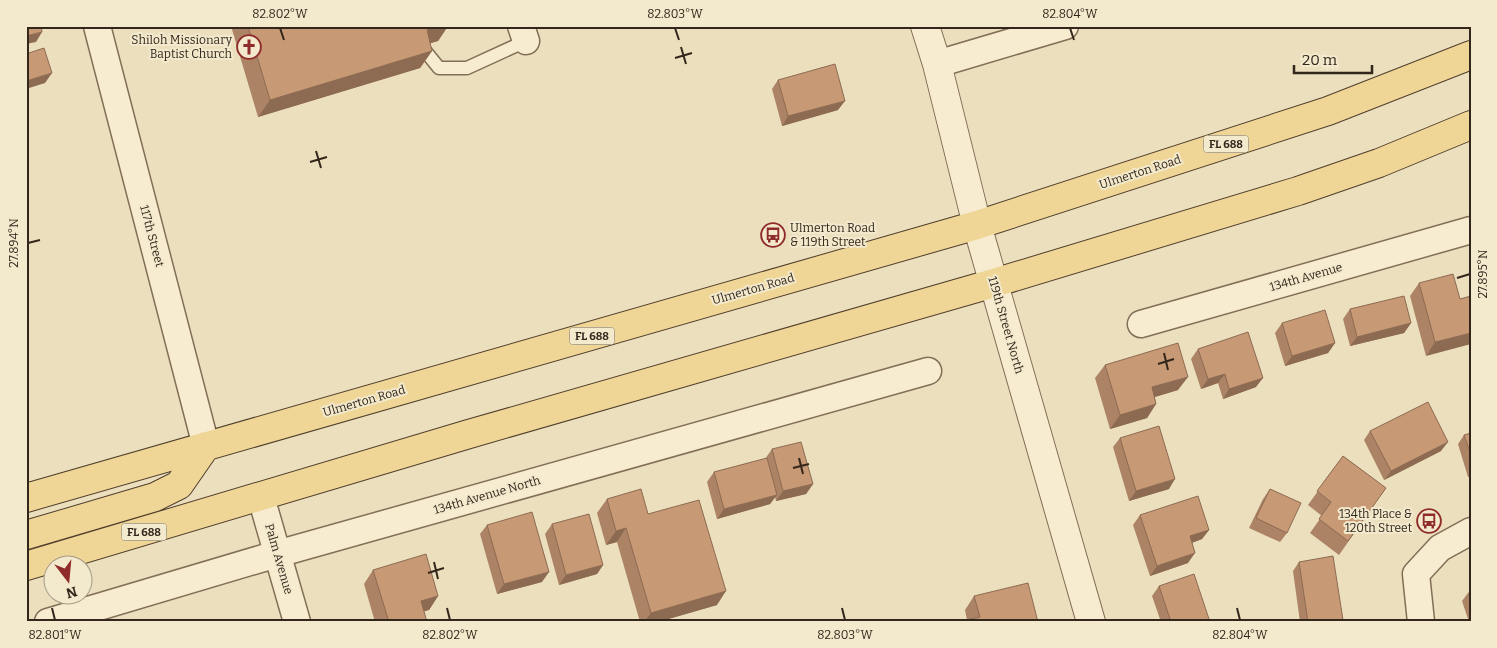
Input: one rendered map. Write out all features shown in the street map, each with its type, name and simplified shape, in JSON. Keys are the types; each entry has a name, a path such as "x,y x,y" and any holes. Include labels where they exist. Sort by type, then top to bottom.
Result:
{"main road":[{"name":"Ulmerton Road","path":"26,498 977,225 1328,111 1471,54"},
{"name":"FL 688","path":"26,566 469,434 994,283 1298,191 1379,163 1471,125"},
{"path":"26,535 155,497 179,485 206,446"}],"street":[{"name":"117th Street","path":"97,26 206,446"},
{"name":"119th Street North","path":"925,26 937,64 977,225 1091,622"},
{"path":"937,64 1065,26"},
{"name":"134th Avenue","path":"1141,324 1471,230"},
{"name":"134th Avenue North","path":"48,622 277,554 928,371"},
{"name":"Palm Avenue","path":"261,497 297,622"},
{"path":"1421,622 1416,574 1440,548 1471,531"}],"lane":[{"path":"426,52 439,68 467,68 524,34"}],"building":[{"path":"26,26 41,26 42,32 26,36"},
{"path":"248,26 441,26 427,30 432,51 270,100"},
{"path":"44,48 52,73 26,81 26,54"},
{"path":"835,64 845,101 788,116 778,80"},
{"path":"1453,274 1460,299 1471,296 1471,333 1435,342 1419,283"},
{"path":"1404,296 1411,323 1357,337 1350,309"},
{"path":"1325,310 1335,343 1292,356 1282,323"},
{"path":"1248,332 1263,378 1229,389 1225,374 1208,379 1198,349"},
{"path":"1178,343 1188,377 1152,387 1156,404 1120,415 1105,365"},
{"path":"1428,402 1448,442 1391,471 1370,431"},
{"path":"1159,426 1175,479 1136,491 1120,438"},
{"path":"1471,433 1471,455 1464,435"},
{"path":"801,442 813,484 783,491 772,449"},
{"path":"1343,456 1386,488 1348,541 1319,519 1331,502 1317,491"},
{"path":"767,458 777,495 724,509 714,472"},
{"path":"641,489 648,514 699,500 726,591 651,613 626,528 616,531 607,499"},
{"path":"1270,489 1301,503 1287,533 1256,518"},
{"path":"1198,496 1209,530 1190,536 1195,553 1157,566 1140,515"},
{"path":"532,512 549,572 504,584 487,525"},
{"path":"589,514 603,565 566,575 552,524"},
{"path":"426,554 438,596 421,601 427,622 389,622 373,570"},
{"path":"1333,556 1343,620 1308,622 1299,562"},
{"path":"1194,574 1210,622 1171,622 1159,586"},
{"path":"1028,583 1038,622 961,621 980,617 974,596"}],"place":[{"name":"Shiloh Missionary Baptist Church","path":"249,47"},
{"name":"Ulmerton Road & 119th Street","path":"773,235"},
{"name":"134th Place & 120th Street","path":"1429,521"}]}
